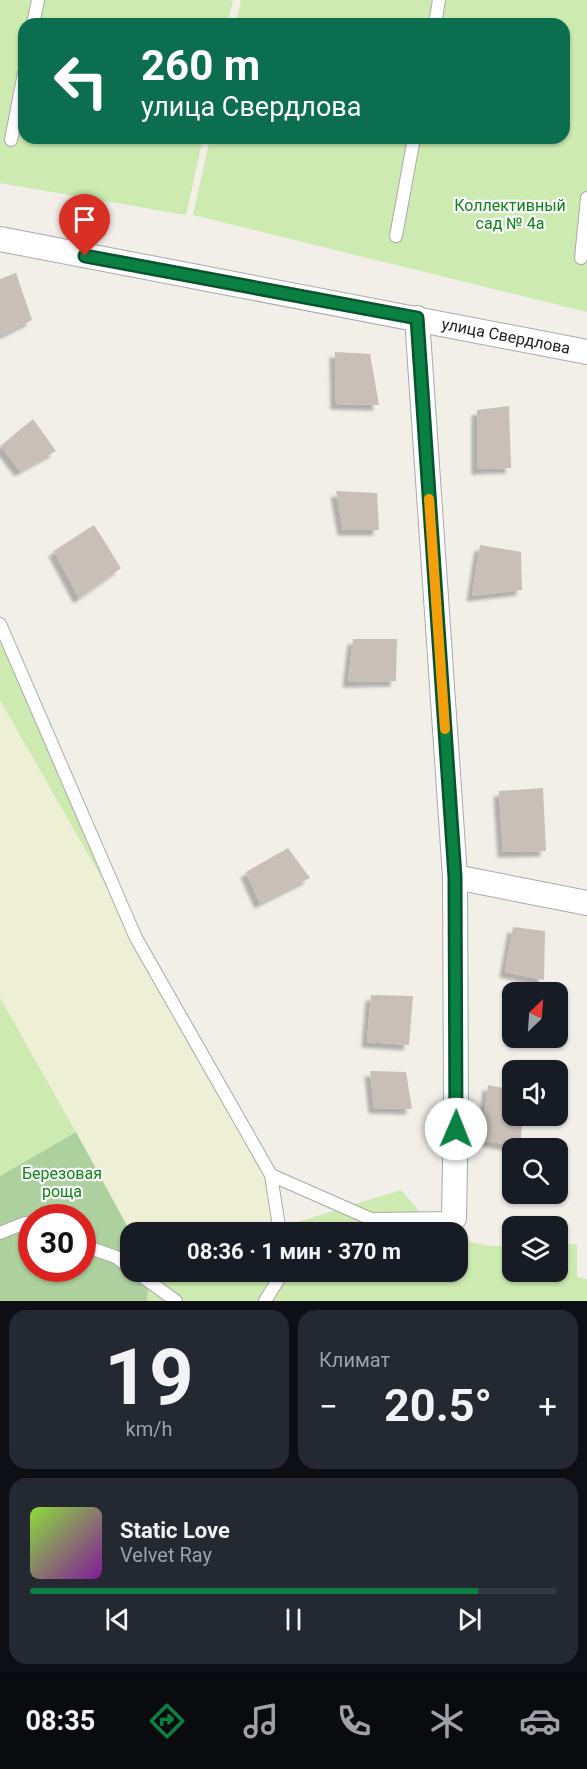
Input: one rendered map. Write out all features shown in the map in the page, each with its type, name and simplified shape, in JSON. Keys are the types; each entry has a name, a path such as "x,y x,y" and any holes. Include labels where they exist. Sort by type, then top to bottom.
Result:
{"street":[{"name":"улица Свердлова","path":"0,240 587,352"},
{"path":"417,318 455,877 454,1218"},
{"path":"455,877 587,903"}],"lane":[{"path":"34,18 38,0"},
{"path":"436,18 439,0"},
{"path":"11,140 18,104"},
{"path":"396,236 413,144"},
{"path":"581,258 587,198"},
{"path":"0,624 136,938 271,1175 278,1222"},
{"path":"271,1175 371,1219 454,1218"},
{"path":"0,1233 18,1226"},
{"path":"96,1250 120,1260"},
{"path":"150,1282 176,1301"},
{"path":"264,1301 276,1282"}],"green space":[{"path":"0,0 233,0 228,18 18,18 18,144 202,144 186,215 0,183"},
{"name":"Коллективный сад № 4а","path":"241,0 587,0 587,312 193,215 209,144 570,144 570,18 237,18"},
{"path":"0,624 136,938 0,700"},
{"path":"0,700 271,1175 278,1222 125,1222 0,1002"},
{"path":"0,998 76,1132 0,1176"},
{"name":"Березовая роща","path":"76,1132 125,1222 120,1222 120,1282 149,1282 147,1301 0,1301 0,1176"},
{"path":"401,1190 429,1222 298,1222"},
{"path":"468,1241 502,1246 502,1282 568,1282 568,1244 577,1244 577,1277 587,1279 587,1301 147,1301 149,1282 468,1282"}],"building":[{"path":"16,273 32,320 0,336 0,279"},
{"path":"335,352 370,354 379,405 336,404"},
{"path":"509,406 511,468 477,469 477,410"},
{"path":"33,419 56,451 20,471 1,446"},
{"path":"336,491 377,493 379,530 343,530"},
{"path":"94,525 121,568 79,598 54,551"},
{"path":"480,545 521,552 522,590 472,596"},
{"path":"353,639 397,639 396,681 348,682"},
{"path":"543,788 546,851 503,852 499,791"},
{"path":"288,848 310,878 260,903 246,872"},
{"path":"513,927 545,931 544,980 505,972"},
{"path":"371,995 413,996 409,1045 367,1042"},
{"path":"370,1071 406,1072 412,1109 374,1108"},
{"path":"488,1085 502,1088 502,1126 522,1126 521,1138 502,1138 502,1144 481,1140"}],"slow traffic":[{"path":"429,499 445,729"}],"route":[{"path":"85,256 417,318 455,877 456,1129"}]}
